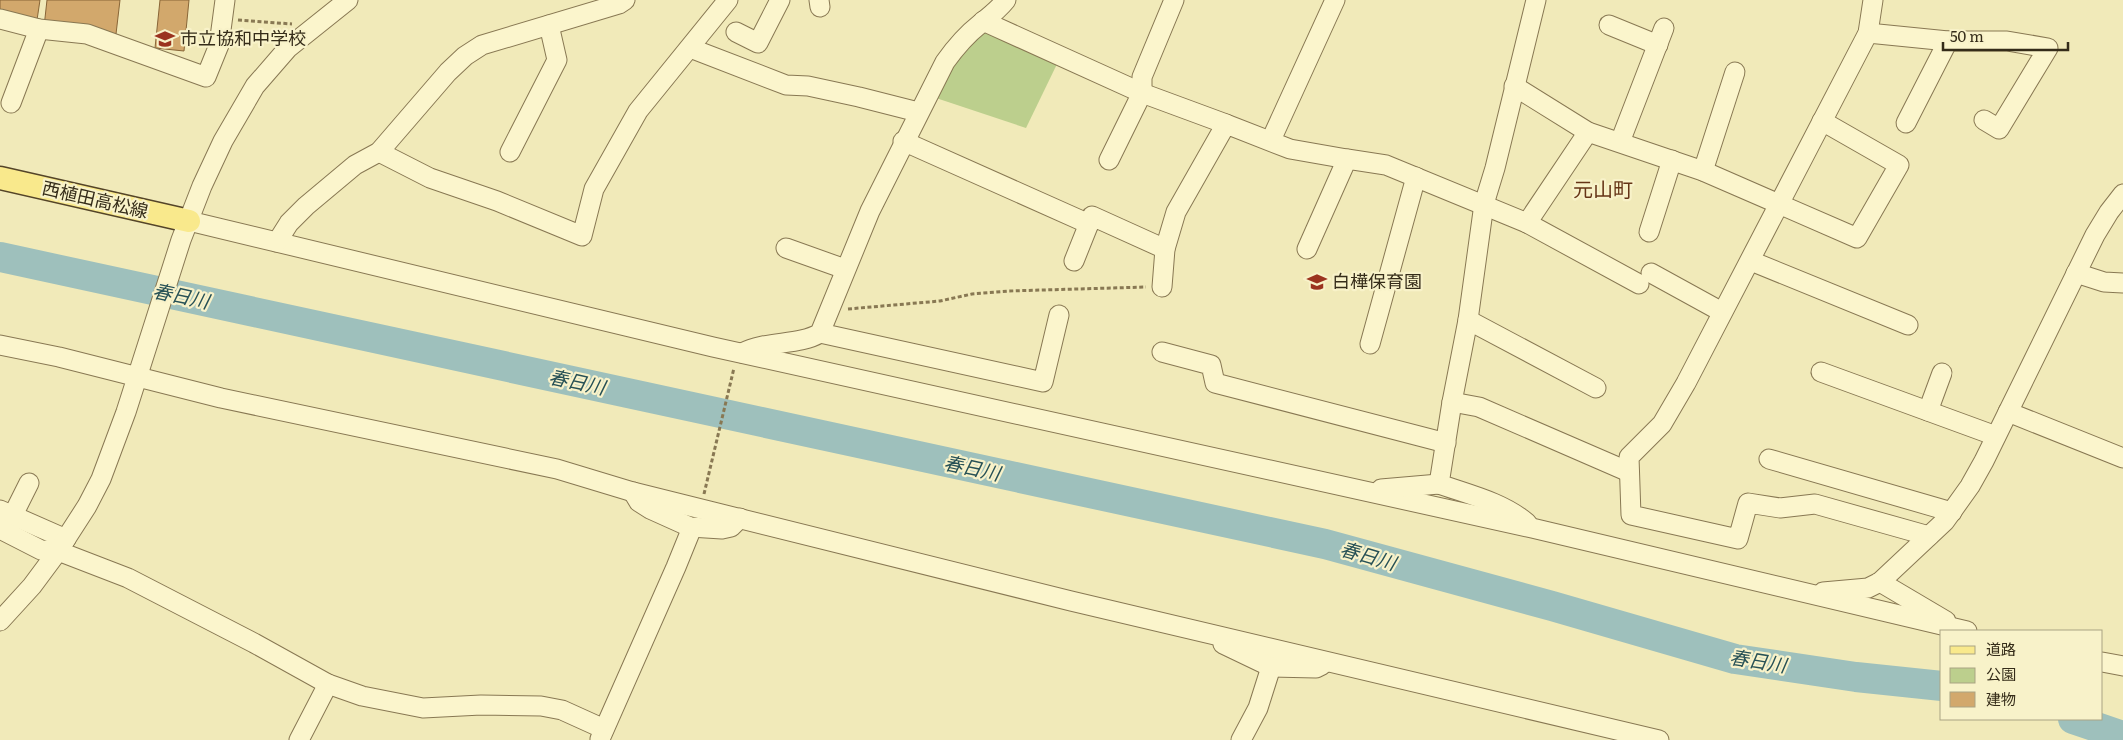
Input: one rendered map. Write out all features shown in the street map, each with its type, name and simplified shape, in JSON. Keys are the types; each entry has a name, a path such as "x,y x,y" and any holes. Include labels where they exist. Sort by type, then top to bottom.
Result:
{"main road":[{"name":"西植田高松線","path":"0,178 185,231"}],"street":[{"path":"0,621 32,586 62,545 87,506 101,479 122,425 185,231 212,162 255,86 288,48 348,0"},
{"path":"277,242 289,223 306,206 355,165 378,152 448,72 465,56 482,45 619,4 625,0"},
{"path":"378,152 430,178 582,236 594,189 638,111 728,0"},
{"path":"736,32 758,43 780,0"},
{"path":"738,359 752,348 810,339 820,332 870,211 918,112 945,62 960,42 995,13 1006,0"},
{"path":"1109,160 1142,93 1142,77 1174,0"},
{"path":"1271,140 1335,0"},
{"path":"1440,484 1452,402 1468,320 1484,204 1495,168 1536,0"},
{"path":"1873,0 1868,34 1686,383 1662,424 1629,457 1631,515 1738,539 1748,503 1780,508 1815,504 1929,536"},
{"path":"0,19 39,29 87,34 206,76 219,45 224,9"},
{"path":"983,21 1142,93 1271,140 1290,149 1386,164 1527,222 1722,312"},
{"path":"510,152 557,60 549,25"},
{"path":"1609,25 1661,37 1620,142"},
{"path":"11,102 39,29"},
{"path":"1868,34 1948,41 2007,41 2048,48 2000,129 1984,120"},
{"path":"1906,123 1948,41"},
{"path":"690,48 786,85 808,86 918,112"},
{"path":"1703,171 1735,72"},
{"path":"1514,86 1588,132 1703,171 1857,238 1899,165 1822,121"},
{"path":"1162,287 1165,249 1176,212 1226,124"},
{"path":"1527,222 1588,132"},
{"path":"904,142 1089,224"},
{"path":"1307,249 1347,159"},
{"path":"1650,232 1672,160"},
{"path":"1370,344 1416,177"},
{"path":"1804,594 1868,588 1880,582 1952,512 1970,486 1996,436 2076,273 2109,212 2123,194"},
{"path":"1074,261 1092,216 1165,249"},
{"path":"185,231 277,242 738,359 1362,490 1532,528 1961,630"},
{"path":"786,248 845,269"},
{"path":"1751,260 1908,325"},
{"path":"2076,273 2104,282 2123,282"},
{"path":"820,332 1043,382 1059,315"},
{"path":"1468,320 1596,388"},
{"path":"0,345 138,373 221,398 557,469 633,492 1071,601 1659,740"},
{"path":"1162,352 1211,365 1215,383 1446,443"},
{"path":"1822,372 1996,436"},
{"path":"1928,410 1942,373"},
{"path":"1452,402 1479,407 1629,472"},
{"path":"2008,412 2123,458"},
{"path":"1769,459 1952,512"},
{"path":"29,482 7,513 62,545 254,642 328,684 362,696 423,708 481,705 541,706 562,710 602,734 676,567 689,536 690,527"},
{"path":"1362,490 1440,484 1498,504 1515,513 1532,528"},
{"path":"633,492 638,502 690,527 722,529 731,527 740,518"},
{"path":"0,529 41,550 62,545"},
{"path":"1880,582 1963,630"},
{"path":"1210,634 1224,646 1271,667 1316,668 1330,661"},
{"path":"2103,661 2123,659"},
{"path":"2103,661 2123,666"},
{"path":"1241,740 1258,708 1271,667"},
{"path":"299,740 328,684"},
{"path":"1600,726 1614,740"}],"path":[{"path":"224,9 298,24"},
{"path":"828,311 940,301 972,294 1009,291 1162,287"},
{"path":"704,497 738,359"}],"green space":[{"path":"979,33 986,33 1057,64 1026,128 936,98 947,69"}],"building":[{"path":"0,0 40,0 37,20 0,15"},
{"path":"47,0 120,0 116,34 44,27"},
{"path":"160,0 189,0 184,51 155,48"}],"waterway":[{"name":"春日川","path":"0,257 1325,544 1552,606 1735,659 1856,677 1940,686"},
{"name":"春日川","path":"2076,720 2123,736"}],"place":[{"name":"市立協和中学校","path":"165,39"},
{"name":"白樺保育園","path":"1317,282"}],"district":[{"name":"元山町","path":"1603,190"}]}
